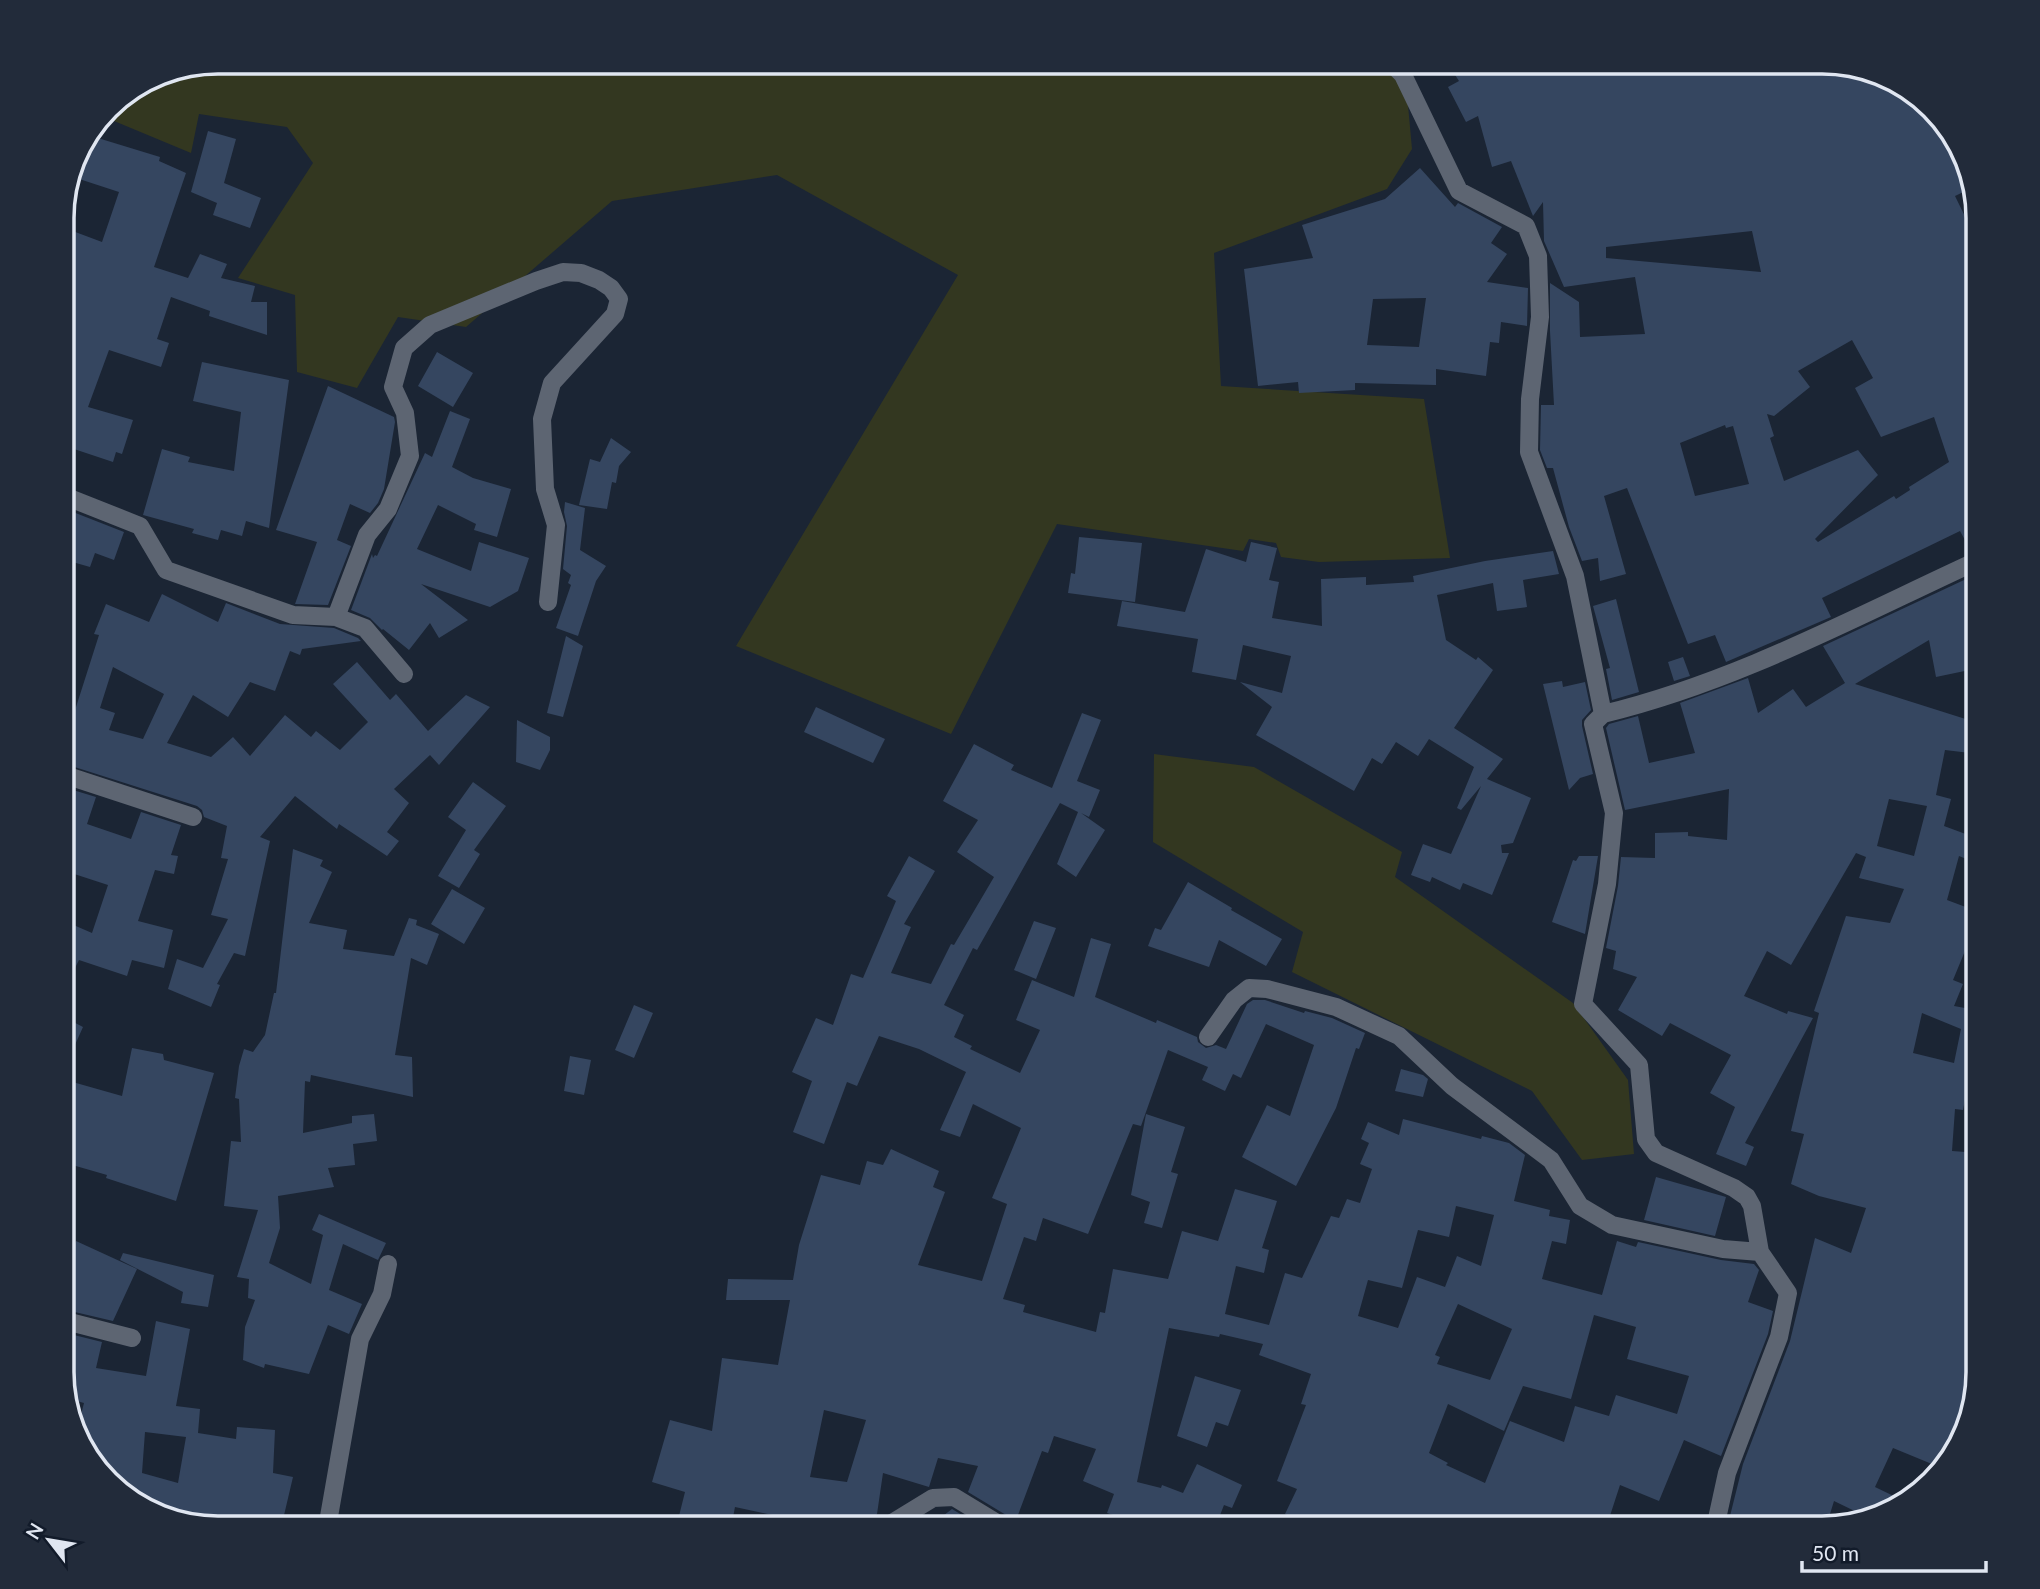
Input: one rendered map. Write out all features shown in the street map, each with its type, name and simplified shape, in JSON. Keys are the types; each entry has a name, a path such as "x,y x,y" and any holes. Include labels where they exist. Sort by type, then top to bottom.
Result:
{"street":[{"path":"1402,74 1459,191 1526,226 1538,256 1540,317 1530,399 1529,452 1575,576 1603,714"},
{"path":"336,617 367,534 388,509 410,456 405,413 393,387 404,348 430,324 536,281 563,272 581,273 611,288 619,299 615,314 552,383 542,419 545,489 556,525 548,603"},
{"path":"74,500 140,526 166,570 293,615 336,617 365,628 404,674"},
{"path":"1718,1516 1727,1473 1779,1337 1787,1293 1760,1252 1748,1197 1656,1153 1646,1139 1639,1065 1583,1004 1607,884 1614,813 1593,723 1603,714 1651,702 1768,660 1966,566"},
{"path":"74,778 194,817"},
{"path":"1208,1037 1234,1000 1249,988 1268,989 1336,1007 1399,1037 1452,1086 1551,1160 1580,1206 1612,1225 1723,1249 1760,1252"},
{"path":"329,1516 360,1339 382,1294 388,1264"},
{"path":"74,1323 132,1338"},
{"path":"904,1516 933,1498 954,1497 985,1516"}],"green space":[{"path":"208,74 1405,74 1412,149 1387,189 1214,253 1221,386 1424,399 1450,558 1319,562 1281,557 1276,543 1249,539 1243,551 1057,524 951,734 736,646 958,275 777,175 612,201 466,327 398,317 357,388 297,372 295,295 238,278 313,163 287,127 199,114 191,153 112,120 138,98 163,84 180,78"},
{"path":"1154,754 1254,767 1402,852 1395,877 1573,1003 1628,1080 1634,1154 1582,1160 1532,1091 1292,972 1303,932 1153,842"}],"building":[{"path":"1454,74 1822,74 1860,78 1886,88 1910,103 1937,130 1952,154 1964,190 1955,196 1966,218 1966,542 1960,531 1822,598 1831,617 1726,662 1715,635 1688,644 1627,488 1604,496 1626,574 1600,581 1598,558 1582,561 1569,527 1553,468 1547,468 1540,450 1541,405 1554,405 1550,283 1579,302 1580,337 1645,334 1635,277 1564,287 1544,241 1543,202 1533,216 1511,161 1492,167 1478,116 1466,122 1448,87 1459,81","holes":["1752,231 1761,272 1606,258 1606,247","1852,340 1873,378 1855,388 1881,437 1934,417 1949,462 1909,487 1910,490 1896,499 1894,496 1818,542 1815,539 1878,475 1858,450 1784,481 1770,438 1774,436 1767,414 1774,416 1810,387 1798,371","1725,425 1726,428 1733,426 1749,484 1695,496 1680,443"]},
{"path":"208,131 236,139 224,183 261,198 250,228 213,215 217,203 191,192"},
{"path":"98,138 160,157 159,161 186,173 154,267 188,278 200,254 227,264 221,278 255,286 251,302 267,302 267,335 209,316 210,311 171,297 157,339 169,343 161,367 109,350 88,407 133,420 122,454 116,452 113,462 74,449 74,232 102,242 119,192 78,179"},
{"path":"1420,168 1455,207 1458,203 1502,227 1491,243 1507,254 1487,282 1528,288 1527,326 1501,322 1499,343 1490,342 1486,376 1436,369 1436,385 1355,383 1355,390 1299,393 1298,382 1258,386 1244,269 1313,258 1302,225 1385,199","holes":["1426,298 1419,347 1367,345 1373,299"]},
{"path":"437,352 473,373 453,407 418,386"},
{"path":"202,362 289,380 269,528 246,521 242,536 221,530 218,540 192,533 194,529 143,515 162,449 190,457 188,462 234,471 241,412 193,401"},
{"path":"328,386 394,417 395,422 384,489 378,503 370,513 350,504 337,540 351,546 328,605 295,604 317,542 276,530"},
{"path":"450,411 470,419 452,467 473,478 511,489 497,537 474,530 476,524 438,505 417,549 471,571 479,542 529,558 518,591 490,607 421,584 468,620 439,638 430,623 409,650 370,618 351,610 372,554 373,558 377,556 425,453 432,457"},
{"path":"611,438 631,452 619,466 616,483 612,482 607,509 579,505 590,459 600,462"},
{"path":"565,502 585,508 580,550 606,566 596,581 578,636 556,628 571,585 568,583 571,575 563,569 567,526"},
{"path":"74,512 124,532 114,560 95,553 90,567 74,562"},
{"path":"1079,537 1142,543 1135,602 1068,593 1071,573 1075,574"},
{"path":"1251,542 1277,548 1269,580 1279,582 1272,618 1322,626 1321,579 1366,577 1366,585 1414,582 1413,576 1485,561 1553,551 1559,574 1523,580 1527,607 1497,611 1493,583 1437,595 1446,640 1476,660 1478,657 1493,670 1454,728 1503,759 1487,779 1531,798 1513,843 1501,845 1502,853 1509,853 1492,895 1463,883 1460,890 1432,877 1430,882 1411,875 1423,844 1451,854 1481,786 1461,810 1457,808 1474,767 1429,739 1418,756 1396,742 1382,764 1372,758 1354,791 1256,735 1272,707 1240,682 1282,693 1291,656 1243,645 1236,680 1192,672 1198,639 1117,626 1122,601 1185,612 1206,549 1246,562"},
{"path":"1966,579 1966,671 1936,677 1929,640 1855,684 1966,719 1966,753 1945,750 1936,795 1951,799 1944,826 1966,834 1966,859 1959,856 1947,900 1966,907 1966,948 1953,980 1963,984 1954,1006 1965,1008 1966,1002 1966,1094 1963,1110 1955,1109 1952,1151 1966,1152 1964,1399 1952,1435 1932,1464 1893,1448 1875,1487 1894,1496 1886,1501 1856,1512 1834,1501 1830,1515 1822,1516 1730,1516 1743,1464 1790,1341 1815,1238 1851,1253 1866,1208 1819,1196 1791,1184 1804,1134 1791,1131 1819,1013 1814,1011 1846,916 1890,923 1904,889 1859,878 1866,857 1856,853 1791,965 1767,951 1744,996 1787,1014 1788,1011 1813,1018 1745,1143 1754,1147 1746,1166 1716,1154 1735,1107 1710,1093 1731,1055 1670,1023 1662,1036 1618,1010 1637,977 1613,969 1616,951 1606,948 1621,857 1655,858 1655,833 1688,832 1688,836 1727,840 1729,789 1625,810 1606,728 1609,724 1638,716 1649,763 1695,753 1680,703 1748,678 1758,713 1793,689 1806,707 1845,683 1823,646","holes":["1889,799 1927,806 1914,856 1877,846","1922,1013 1961,1029 1954,1063 1913,1053"]},
{"path":"162,594 218,622 226,603 280,624 334,628 361,641 302,649 300,655 290,651 275,691 250,682 228,717 193,695 167,743 211,757 233,737 250,756 285,715 311,737 316,731 340,750 368,722 333,684 357,662 390,700 396,694 428,731 466,695 490,707 439,765 430,755 394,789 409,803 387,832 399,841 387,856 339,824 337,829 295,796 260,837 270,841 245,956 234,953 217,984 220,985 211,1007 168,989 177,959 203,968 228,919 211,915 228,859 221,858 227,826 204,817 197,806 74,767 74,713 99,635 94,634 106,604 149,622","holes":["113,667 164,694 143,739 109,730 115,713 100,708"]},
{"path":"1616,599 1639,692 1612,700 1606,669 1610,668 1593,606"},
{"path":"566,636 583,646 563,717 547,713"},
{"path":"1683,657 1690,676 1674,681 1668,662"},
{"path":"1562,681 1563,687 1585,682 1591,710 1582,720 1582,726 1593,774 1580,778 1569,790 1543,684"},
{"path":"816,707 885,739 873,763 804,732"},
{"path":"1082,713 1101,720 1077,781 1100,790 1089,817 1081,813 1105,830 1076,877 1057,864 1078,812 1060,803 977,950 973,948 944,1005 964,1015 954,1037 972,1046 970,1049 1020,1073 1040,1030 1016,1020 1032,980 1074,997 1091,938 1111,944 1095,997 1197,1037 1198,1042 1206,1048 1216,1045 1226,1049 1247,1004 1253,1000 1265,1000 1304,1013 1305,1011 1332,1018 1365,1033 1359,1049 1356,1048 1336,1108 1296,1186 1242,1157 1267,1105 1290,1116 1314,1045 1266,1024 1241,1078 1233,1074 1225,1091 1202,1080 1208,1067 1168,1050 1141,1126 1133,1124 1088,1234 1043,1218 1036,1241 1024,1237 1003,1299 1025,1305 1023,1312 1096,1332 1100,1312 1105,1313 1113,1269 1168,1279 1182,1231 1218,1241 1235,1189 1277,1201 1262,1248 1269,1250 1264,1273 1236,1266 1225,1314 1269,1325 1285,1273 1302,1278 1331,1216 1339,1218 1347,1199 1360,1203 1372,1169 1360,1164 1369,1143 1361,1139 1368,1122 1399,1135 1403,1119 1481,1139 1482,1136 1509,1143 1525,1155 1514,1201 1550,1210 1549,1216 1570,1220 1566,1244 1552,1241 1542,1279 1602,1295 1617,1241 1636,1247 1638,1242 1721,1260 1754,1264 1759,1270 1748,1302 1773,1311 1768,1334 1721,1456 1684,1440 1659,1501 1620,1485 1610,1516 1289,1516 1285,1514 1297,1489 1277,1481 1306,1405 1301,1404 1311,1374 1259,1355 1263,1344 1220,1334 1219,1337 1169,1328 1137,1482 1161,1488 1162,1485 1183,1493 1197,1464 1242,1485 1232,1508 1224,1505 1220,1516 1116,1516 1107,1513 1114,1494 1083,1481 1096,1449 1054,1436 1048,1453 1042,1451 1018,1516 1008,1516 968,1492 978,1466 938,1458 929,1487 883,1473 875,1516 777,1516 735,1507 733,1516 679,1516 685,1492 652,1482 670,1420 712,1431 722,1358 778,1365 790,1300 726,1300 728,1279 793,1280 799,1245 821,1175 860,1185 867,1161 883,1165 891,1149 939,1171 933,1187 945,1192 918,1265 982,1281 1007,1204 992,1198 1021,1128 973,1104 960,1137 940,1130 966,1072 919,1049 879,1036 857,1086 847,1082 824,1144 793,1132 812,1081 792,1072 816,1018 833,1025 851,974 863,978 896,901 887,896 909,856 935,871 904,924 911,927 891,973 931,984 951,944 954,945 994,877 957,852 978,820 943,801 974,744 1014,765 1011,770 1052,788","holes":["1456,1206 1494,1215 1481,1266 1457,1256 1445,1287 1417,1277 1398,1328 1358,1316 1368,1280 1402,1288 1418,1230 1449,1237","1458,1304 1512,1329 1490,1380 1437,1364 1440,1357 1435,1355","1594,1315 1636,1327 1627,1359 1689,1376 1677,1414 1616,1395 1609,1416 1575,1406 1564,1442 1510,1421 1485,1483 1446,1465 1448,1463 1429,1453 1448,1404 1504,1431 1523,1386 1571,1399","824,1410 866,1420 847,1482 810,1477"]},
{"path":"517,720 550,737 550,750 540,770 516,762"},
{"path":"473,782 506,806 474,850 480,854 459,888 438,876 466,830 448,817"},
{"path":"74,790 96,797 87,824 131,839 141,812 181,825 171,855 178,856 174,874 155,870 138,921 173,930 164,968 132,960 127,976 79,960 74,970 74,925 92,933 108,885 74,874"},
{"path":"293,849 323,860 320,866 332,872 309,923 347,930 343,949 394,956 409,918 417,920 416,925 439,934 427,965 411,958 395,1055 412,1057 413,1097 311,1075 310,1082 305,1081 303,1133 352,1123 352,1116 374,1114 377,1141 353,1144 355,1165 328,1168 334,1187 278,1196 280,1228 269,1263 311,1284 323,1235 312,1230 319,1214 386,1243 378,1260 343,1244 329,1290 362,1304 349,1334 328,1325 309,1374 265,1364 264,1368 243,1360 245,1327 255,1300 248,1298 249,1279 237,1277 258,1210 224,1206 231,1141 241,1142 239,1099 235,1098 239,1066 244,1049 253,1052 265,1035 276,993"},
{"path":"1579,856 1598,856 1585,934 1552,922 1573,860 1576,861"},
{"path":"1188,882 1282,939 1266,966 1219,940 1209,967 1148,946 1155,928 1161,930"},
{"path":"452,889 485,908 464,944 431,924"},
{"path":"1034,921 1056,928 1036,979 1014,970"},
{"path":"634,1005 653,1013 634,1058 615,1050"},
{"path":"74,1022 83,1027 74,1047"},
{"path":"132,1048 163,1054 164,1060 214,1073 176,1201 74,1165 74,1082 122,1096"},
{"path":"570,1056 591,1060 584,1095 564,1091"},
{"path":"1401,1069 1428,1079 1423,1097 1395,1091"},
{"path":"1146,1114 1185,1127 1171,1172 1178,1174 1162,1228 1144,1223 1150,1202 1131,1195"},
{"path":"1656,1177 1726,1197 1715,1236 1644,1220"},
{"path":"76,1241 137,1269 113,1321 74,1312"},
{"path":"123,1253 214,1275 208,1307 181,1303 183,1292 120,1260"},
{"path":"156,1321 190,1329 176,1406 200,1409 198,1433 236,1439 237,1427 275,1430 273,1473 293,1477 284,1516 218,1516 190,1513 154,1501 129,1485 103,1459 84,1426 81,1416 84,1403 76,1401 74,1381 74,1335 102,1342 96,1368 146,1376","holes":["145,1432 186,1437 178,1483 142,1473"]},
{"path":"1195,1376 1241,1390 1228,1426 1216,1422 1207,1447 1177,1436"},
{"path":"952,1509 964,1516 943,1516"}]}
